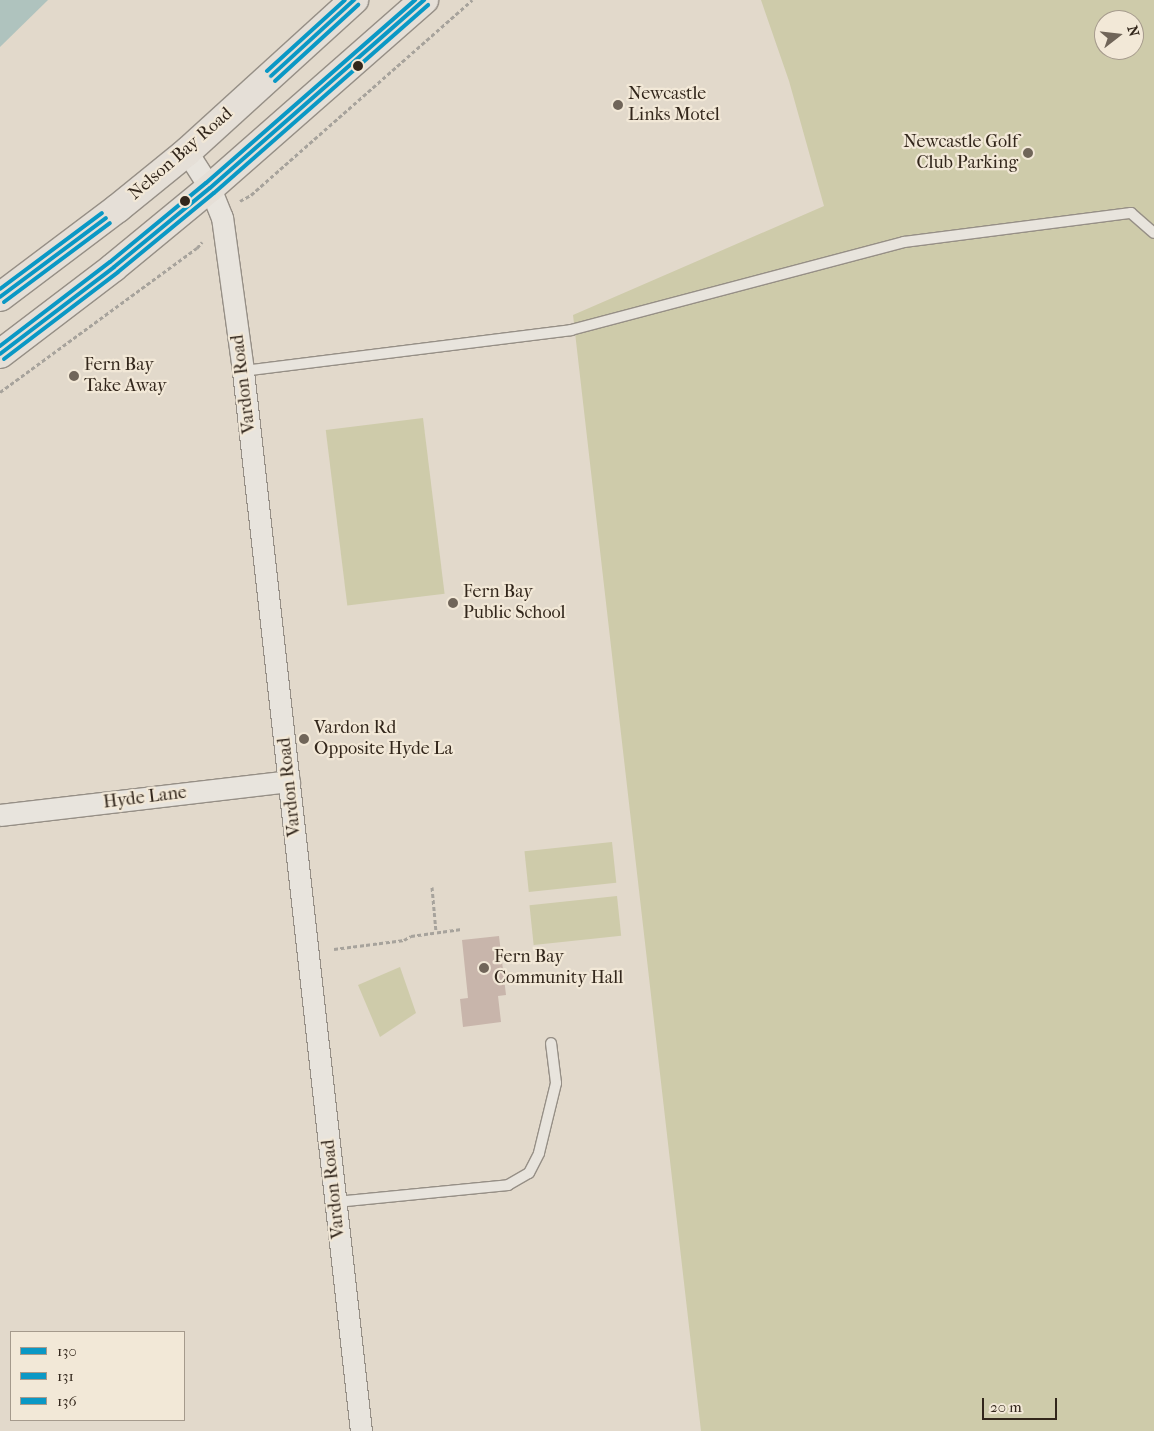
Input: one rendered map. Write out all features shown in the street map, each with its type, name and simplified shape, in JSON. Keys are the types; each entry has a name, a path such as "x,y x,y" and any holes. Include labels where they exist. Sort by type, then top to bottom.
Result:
{"main road":[{"name":"Nelson Bay Road","path":"0,297 118,208 187,152 354,0"},
{"path":"0,354 114,267 210,188 424,0"}],"street":[{"name":"Vardon Road","path":"187,152 210,188 222,217 243,371 361,1431"},
{"name":"Hyde Lane","path":"0,815 289,781"}],"lane":[{"path":"243,371 571,330 904,242 1131,213 1154,233"},
{"path":"336,1202 508,1185 529,1173 539,1153 556,1083 551,1043"}],"path":[{"path":"245,196 251,195 472,0"},
{"path":"0,392 196,248"},
{"path":"432,887 436,932"},
{"path":"334,949 404,940 411,936 436,932 462,930"}],"shaded area":[{"path":"0,0 48,0 0,47"},
{"path":"761,0 1154,0 1154,1431 701,1431 573,315 824,206 789,81"},
{"path":"423,418 445,594 347,606 326,430"},
{"path":"612,842 616,883 529,892 524,851"},
{"path":"617,896 621,936 534,945 529,905"},
{"path":"400,967 416,1013 380,1037 358,985"}],"building":[{"name":"Fern Bay Community Hall","path":"499,936 506,995 498,996 501,1022 463,1027 460,999 468,998 462,940"}],"transit line":[{"name":"136","path":"267,71 345,0"},
{"name":"130","path":"271,76 354,0"},
{"name":"136","path":"0,346 110,262 206,183 415,0"},
{"name":"130","path":"0,354 114,267 210,188 424,0"},
{"name":"131","path":"275,81 358,5"},
{"name":"131","path":"4,359 118,272 214,193 428,5"},
{"name":"136","path":"0,289 102,213"},
{"name":"130","path":"0,297 106,218"},
{"name":"131","path":"4,302 110,223"}],"place":[{"name":"Newcastle Links Motel","path":"618,105"},
{"name":"Newcastle Golf Club Parking","path":"1028,153"},
{"name":"Fern Bay Take Away","path":"74,376"},
{"name":"Fern Bay Public School","path":"453,603"},
{"name":"Vardon Rd Opposite Hyde La","path":"304,739"},
{"name":"Fern Bay Community Hall","path":"484,968"}]}
